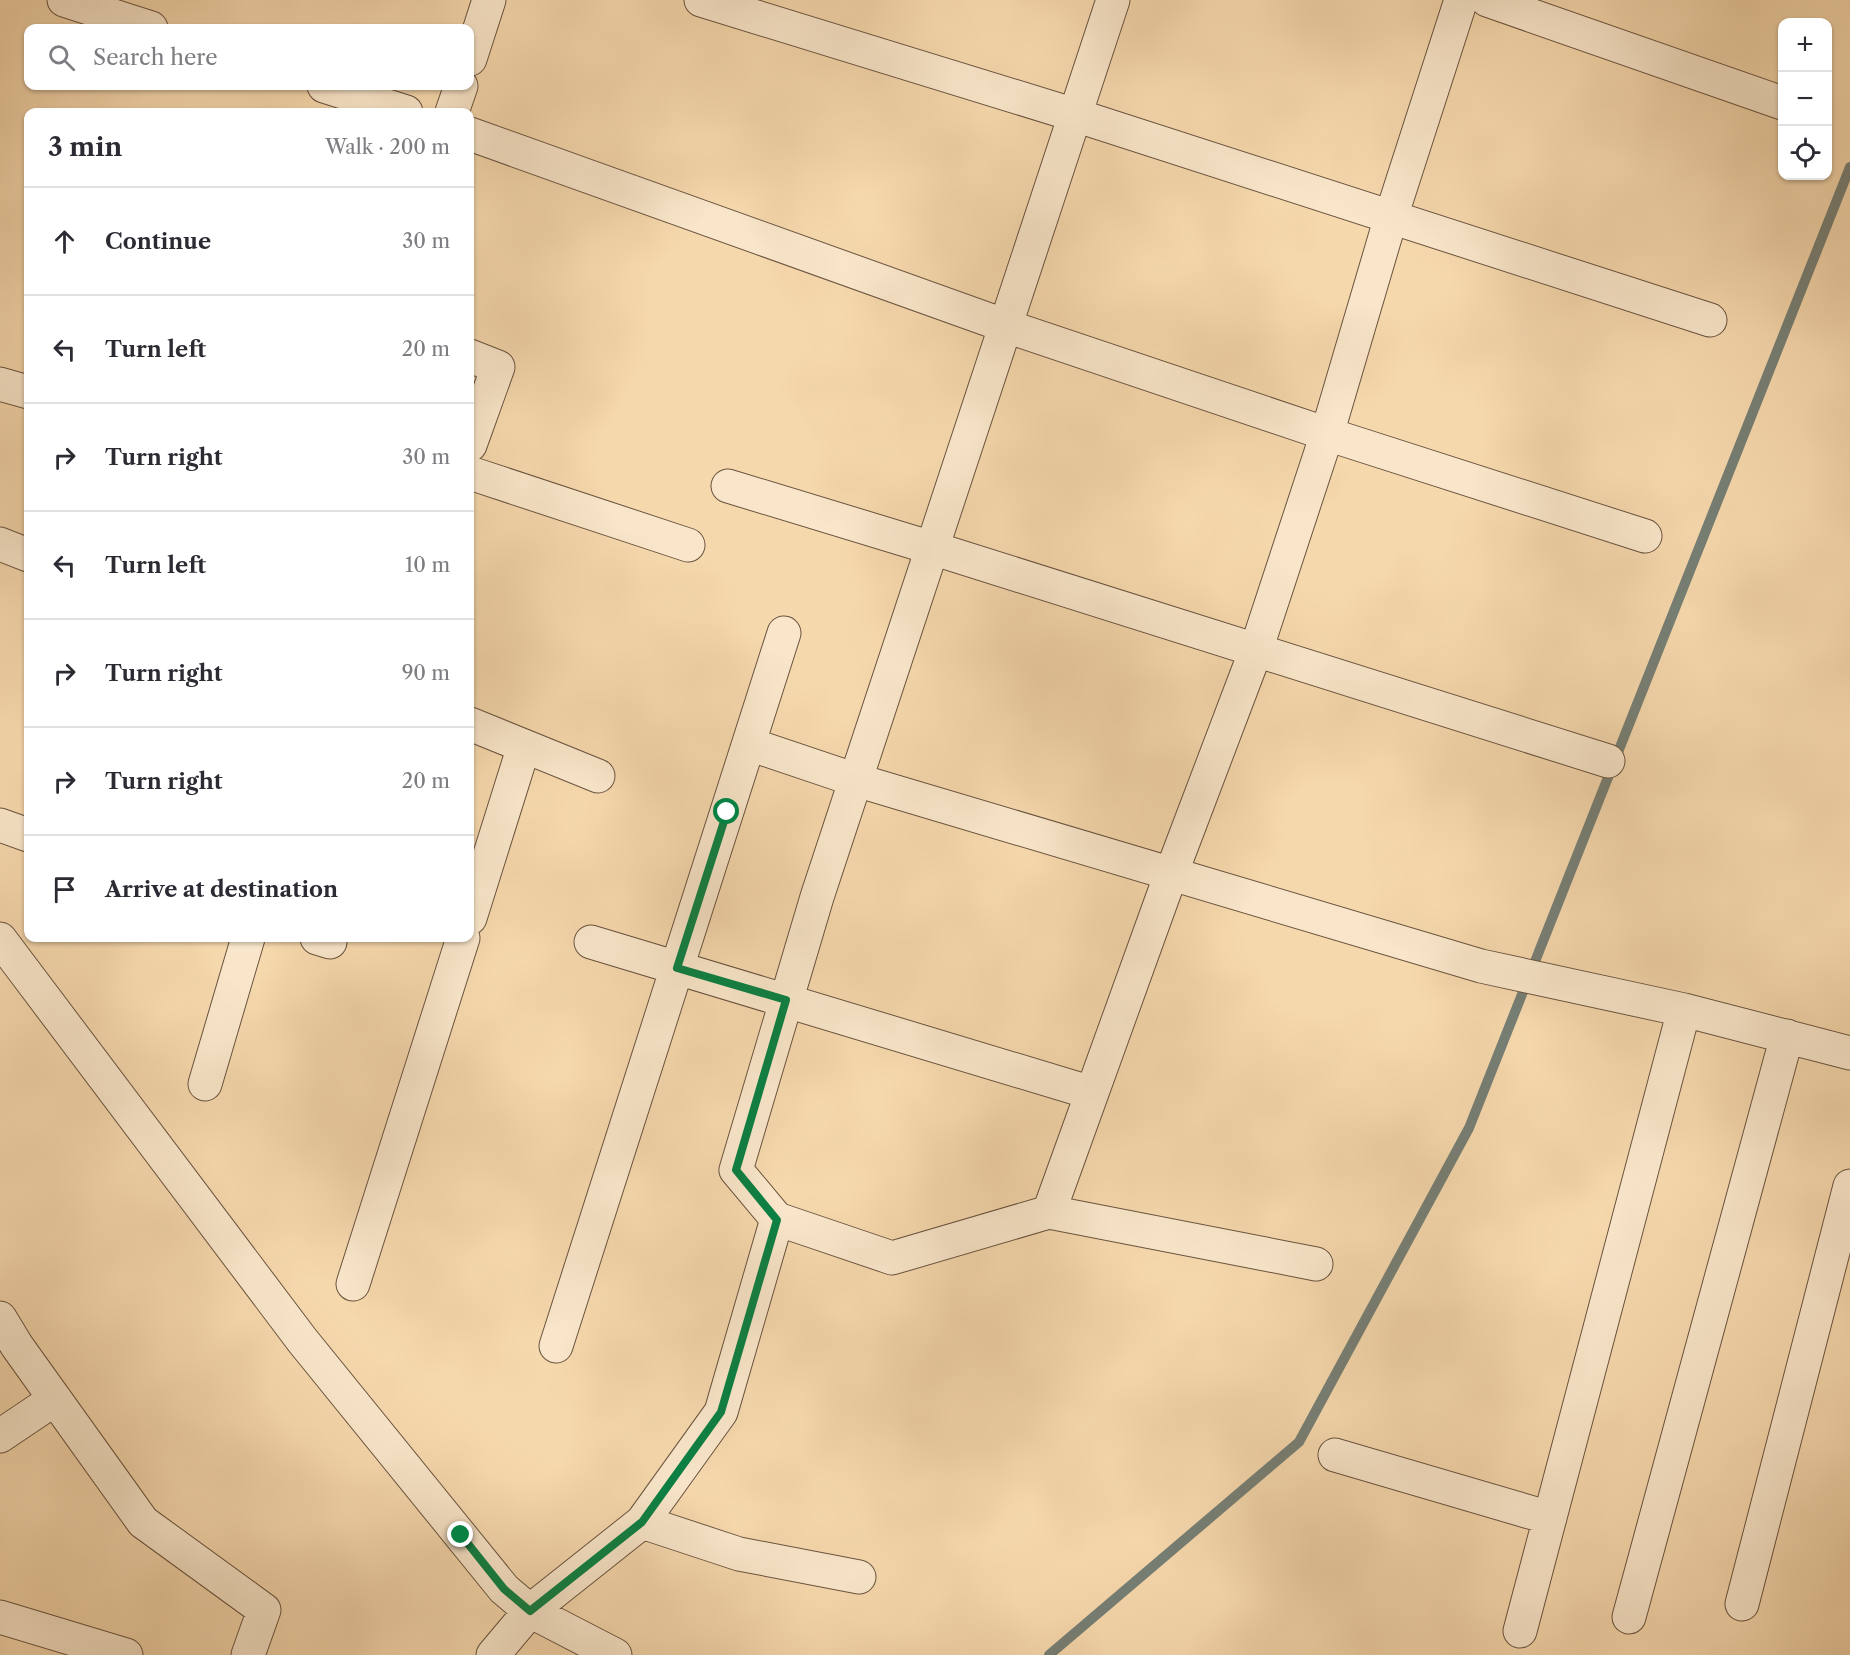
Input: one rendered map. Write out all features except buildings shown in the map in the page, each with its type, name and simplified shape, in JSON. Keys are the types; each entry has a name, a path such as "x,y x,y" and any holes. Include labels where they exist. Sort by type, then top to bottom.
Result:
{"street":[{"path":"64,0 139,24"},
{"path":"474,47 489,0"},
{"path":"701,0 1075,116 1710,320"},
{"path":"1113,0 817,897 736,1170 777,1220 892,1258 1049,1212 1316,1264"},
{"path":"1049,1212 1171,874 1256,650 1327,434 1391,217 1461,0"},
{"path":"1487,0 1778,102"},
{"path":"337,90 393,108"},
{"path":"453,108 460,90"},
{"path":"474,135 1006,326 1327,434 1645,536"},
{"path":"474,358 498,367 474,434"},
{"path":"0,384 24,391"},
{"path":"474,474 688,545"},
{"path":"728,486 1608,761"},
{"path":"0,544 24,553"},
{"path":"556,1346 784,633"},
{"path":"474,726 598,776"},
{"path":"749,744 856,780 1481,966 1684,1010 1850,1053"},
{"path":"474,905 524,746"},
{"path":"0,825 24,834"},
{"path":"0,939 302,1341 504,1589 530,1611 615,1655"},
{"path":"205,1084 247,942"},
{"path":"353,1284 462,942"},
{"path":"591,942 1092,1093"},
{"path":"1520,1631 1684,1010"},
{"path":"1629,1617 1787,1036"},
{"path":"1742,1604 1850,1186"},
{"path":"493,1655 530,1611 642,1522 721,1412 777,1220"},
{"path":"0,1318 143,1522 264,1610 248,1655"},
{"path":"0,1436 55,1399"},
{"path":"1335,1455 1550,1518"},
{"path":"642,1522 739,1554 859,1577"},
{"path":"0,1617 126,1655"}],"waterway":[{"path":"1049,1655 1299,1442 1469,1128 1850,167"}],"route":[{"path":"461,1535 504,1589 530,1611 642,1522 721,1412 777,1220 736,1170 786,1000 677,968 727,812"}]}
